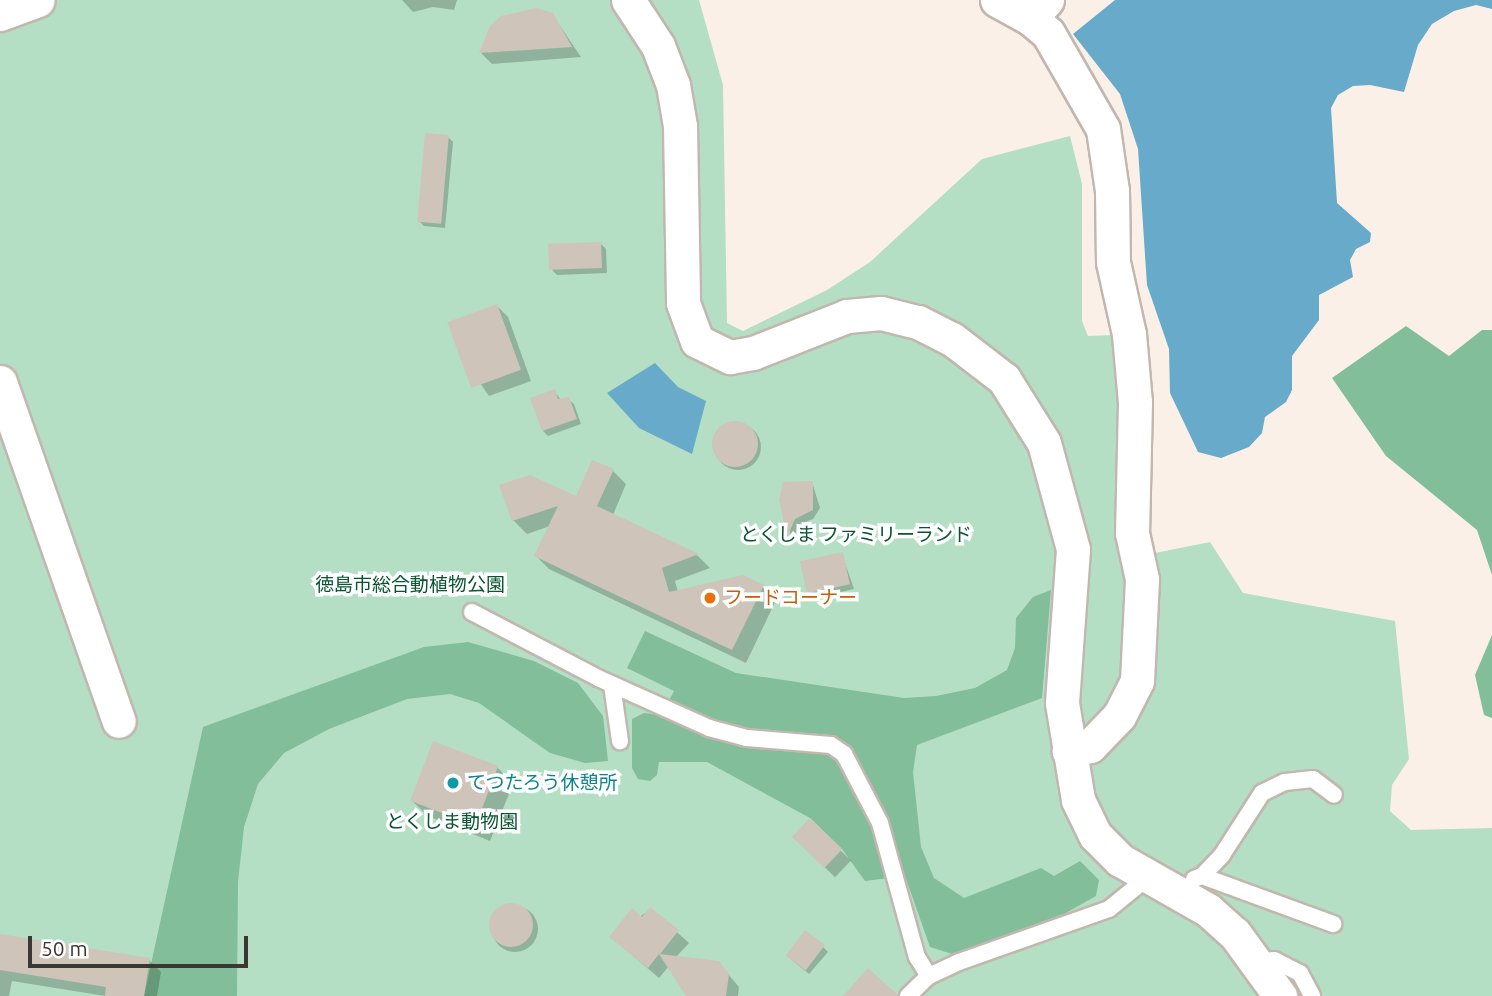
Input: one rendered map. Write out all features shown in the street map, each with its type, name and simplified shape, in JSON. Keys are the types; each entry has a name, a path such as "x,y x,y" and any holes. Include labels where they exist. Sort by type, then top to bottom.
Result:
{"street":[{"path":"0,14 38,0"},
{"path":"628,0 657,46 673,85 680,126 683,303 697,341 730,357 753,353 847,316 881,313 918,322 982,358 1027,410 1056,476 1073,549 1062,661 1069,751 1077,800 1095,835 1174,880 1217,918 1259,962 1280,996"},
{"path":"997,0 1039,9 1048,33 1103,129 1112,191 1113,262 1129,334 1135,402 1132,533 1142,579 1137,681 1119,716 1090,746 1069,751"},
{"path":"0,382 119,721"}],"lane":[{"path":"472,612 612,685 709,728 747,738 831,745 844,754 880,823 917,957 929,976"},
{"path":"612,685 620,741"},
{"path":"908,996 929,976 1093,916 1222,855 1262,793 1285,782 1313,779 1334,794"},
{"path":"1174,880 1333,924"},
{"path":"1259,962 1273,960 1300,973 1312,996"}],"green space":[{"name":"徳島市総合動植物公園","path":"0,0 699,0 723,85 727,323 743,331 827,290 870,262 982,159 1070,136 1082,184 1082,321 1088,336 1138,334 1142,518 1155,553 1210,542 1243,593 1395,621 1409,759 1392,785 1390,811 1411,830 1492,828 1492,996 0,996"},
{"path":"1406,326 1449,356 1482,330 1492,330 1492,575 1477,530 1386,456 1332,378"},
{"path":"1051,590 1042,698 917,745 913,772 921,847 934,878 964,898 1041,868 1054,876 1080,861 1099,880 1096,896 1064,914 952,954 930,947 905,876 865,881 842,849 810,818 707,762 659,762 657,775 650,781 638,779 632,768 632,719 644,713 661,715 674,691 627,668 645,631 736,673 904,698 936,696 975,688 1007,670 1015,648 1016,618 1033,597"},
{"path":"1492,635 1492,718 1484,715 1475,675"},
{"path":"468,642 534,661 578,683 603,716 608,761 585,763 550,753 479,703 450,694 407,699 329,729 284,753 258,784 244,827 238,882 237,996 144,996 203,727 424,647"}],"water":[{"path":"1115,0 1492,0 1492,9 1476,5 1454,11 1432,24 1418,45 1404,92 1370,85 1353,86 1338,95 1331,108 1337,203 1371,233 1370,242 1356,249 1350,260 1353,277 1319,295 1319,320 1292,356 1292,390 1286,402 1265,417 1262,433 1249,447 1221,458 1198,452 1170,393 1169,349 1147,285 1138,149 1120,94 1073,34"},
{"path":"655,363 678,387 706,401 692,454 639,428 607,393"}],"building":[{"path":"536,8 553,13 572,47 479,53 490,26 501,16"},
{"path":"425,133 449,135 441,224 417,222"},
{"path":"601,242 602,268 549,270 548,244"},
{"path":"497,304 521,370 471,388 447,322"},
{"path":"555,389 558,399 569,397 577,419 542,431 530,398"},
{"path":"735,421 751,428 758,444 751,460 735,467 719,460 712,444 719,428"},
{"path":"592,460 614,469 597,506 699,554 662,568 669,592 743,575 764,585 732,650 534,556 558,506 512,521 499,485 530,475 576,496"},
{"path":"813,481 813,510 795,519 787,537 779,500 783,482"},
{"path":"843,552 850,584 807,593 800,561"},
{"name":"てつたろう休憩所","path":"433,741 498,766 475,826 410,801"},
{"path":"810,818 842,849 824,868 792,837"},
{"path":"511,903 526,910 533,925 526,940 511,947 496,940 489,925 496,910"},
{"path":"650,907 679,930 660,954 719,961 729,974 726,996 686,996 659,954 648,968 609,937 632,908 642,917"},
{"path":"805,930 825,945 806,971 786,956"},
{"path":"0,934 150,958 144,996 105,996 106,987 0,970"},
{"path":"868,968 898,995 898,996 843,996"}],"place":[{"name":"フードコーナー","path":"710,598"},
{"name":"てつたろう休憩所","path":"453,783"}],"park label":[{"name":"とくしま ファミリーランド","path":"856,535"},
{"name":"とくしま動物園","path":"452,822"}]}
